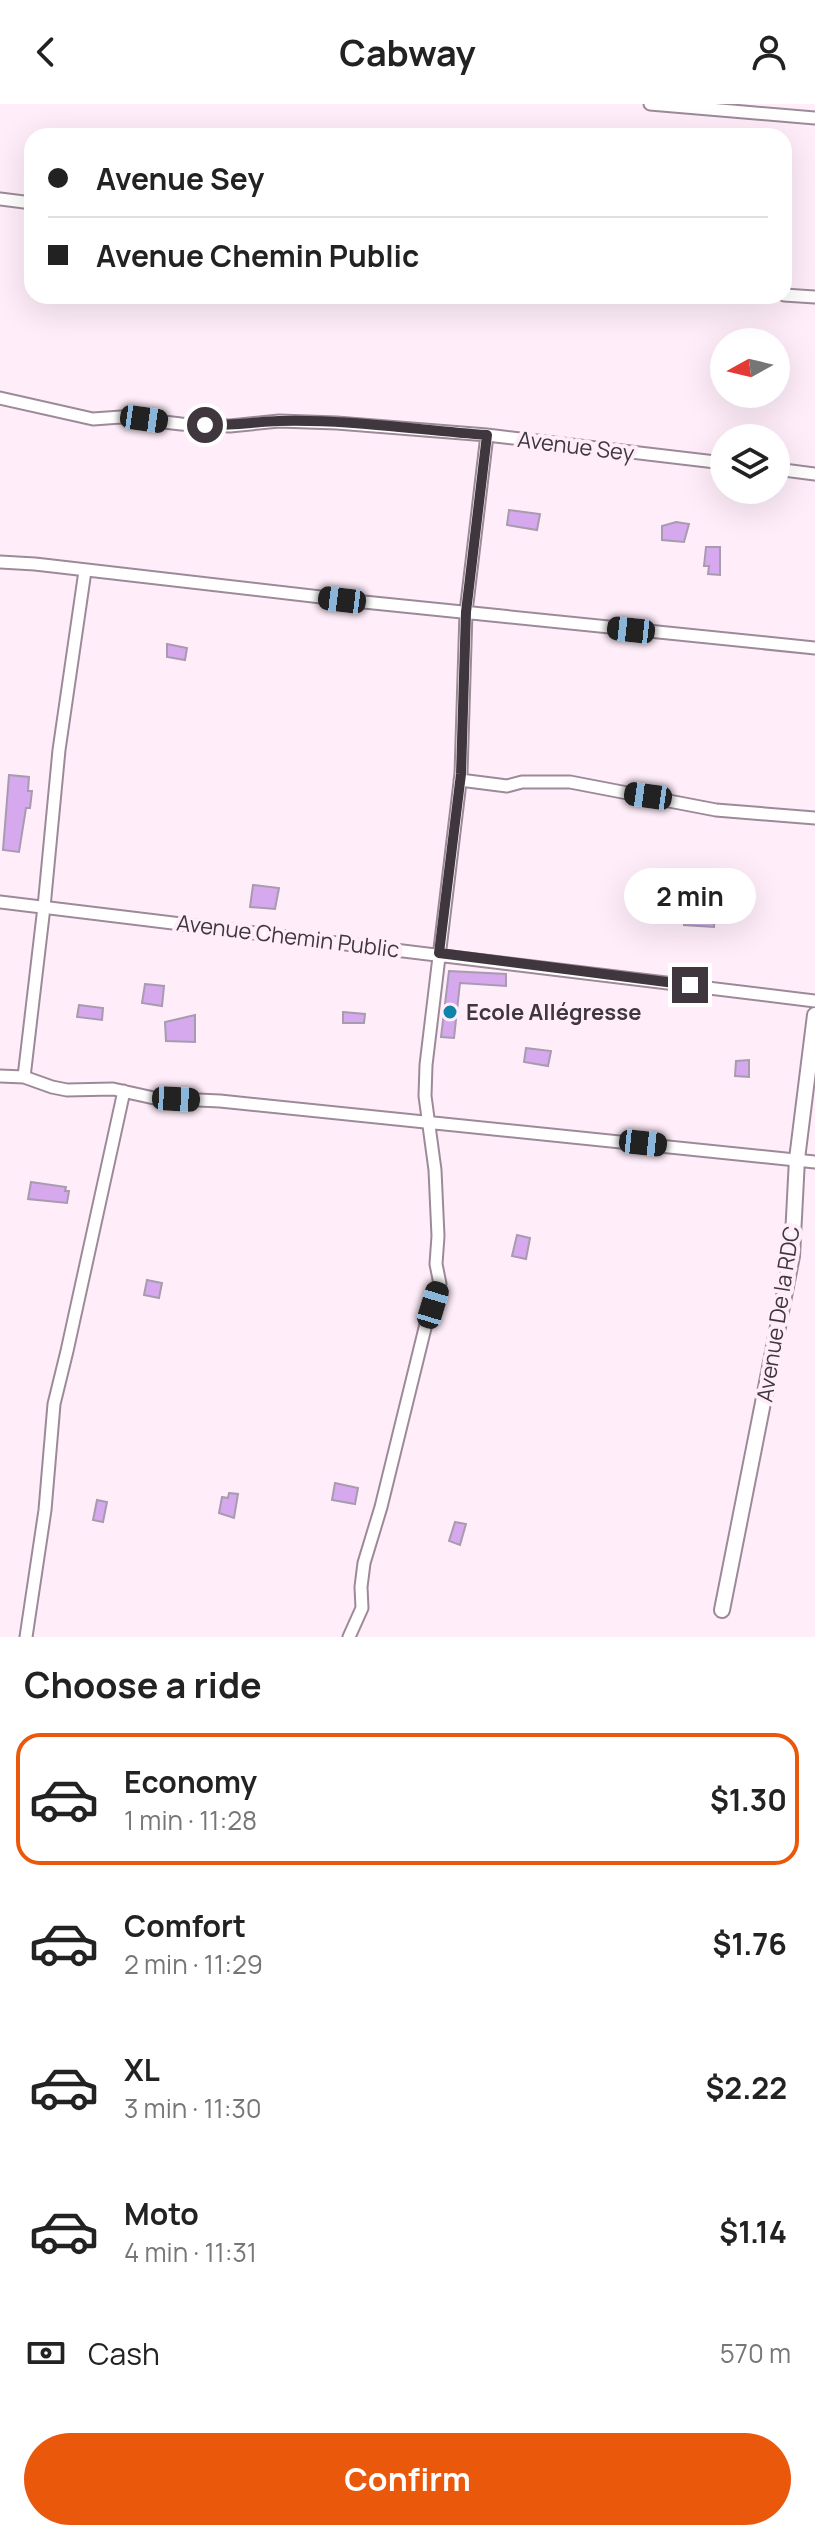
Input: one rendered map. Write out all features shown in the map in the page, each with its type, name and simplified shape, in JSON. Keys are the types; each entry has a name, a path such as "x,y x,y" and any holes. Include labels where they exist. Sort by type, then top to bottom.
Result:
{"street":[{"path":"650,104 815,118"},
{"path":"0,199 24,202"},
{"path":"792,296 815,297"},
{"name":"Avenue Sey","path":"0,398 93,419 121,417 230,426 279,421 337,423 487,435 710,461"},
{"path":"349,1637 362,1608 364,1563 426,1324 440,1284 436,1264 436,1194 425,1096 426,1065 460,780 466,612 487,435"},
{"path":"790,471 815,474"},
{"path":"0,562 815,648"},
{"path":"24,1077 59,750 85,571"},
{"path":"460,780 507,786 522,782 570,782 716,810 815,818"},
{"name":"Avenue Chemin Public","path":"0,902 815,1001"},
{"name":"Avenue De la RDC","path":"722,1610 792,1256 797,1159 815,1015"},
{"path":"0,1076 24,1077 67,1090 102,1088 154,1098 220,1101 427,1121 815,1162"},
{"path":"26,1637 45,1510 56,1391 124,1091"}],"building":[{"path":"509,510 540,514 537,530 507,525"},
{"path":"676,522 689,524 684,542 662,540 662,526"},
{"path":"706,547 720,547 720,575 708,574 709,566 704,566"},
{"path":"167,644 187,648 185,660 167,657"},
{"path":"9,775 29,777 28,791 32,791 19,852 3,850"},
{"path":"253,885 279,888 275,909 250,907"},
{"path":"685,904 715,906 714,927 684,925"},
{"path":"449,971 506,974 506,986 460,983 454,1038 441,1037"},
{"path":"145,984 164,986 162,1006 142,1003"},
{"path":"79,1005 103,1008 102,1020 77,1017"},
{"path":"343,1012 365,1014 364,1023 343,1023"},
{"path":"195,1015 195,1042 166,1041 165,1022"},
{"path":"526,1048 551,1051 548,1066 524,1062"},
{"path":"749,1060 749,1077 735,1076 736,1061"},
{"path":"31,1182 66,1187 65,1191 69,1191 67,1203 28,1199"},
{"path":"517,1235 530,1238 526,1259 512,1256"},
{"path":"147,1280 162,1283 159,1298 144,1295"},
{"path":"335,1483 358,1488 355,1504 332,1500"},
{"path":"229,1493 238,1494 234,1518 219,1513 222,1497 228,1498"},
{"path":"97,1500 107,1502 103,1522 93,1520"},
{"path":"455,1522 466,1524 460,1545 449,1541"}],"place":[{"name":"Ecole Allégresse","path":"450,1012"}],"route":[{"path":"205,425 279,421 337,423 487,435 466,612 461,774 439,953 690,985"}]}
